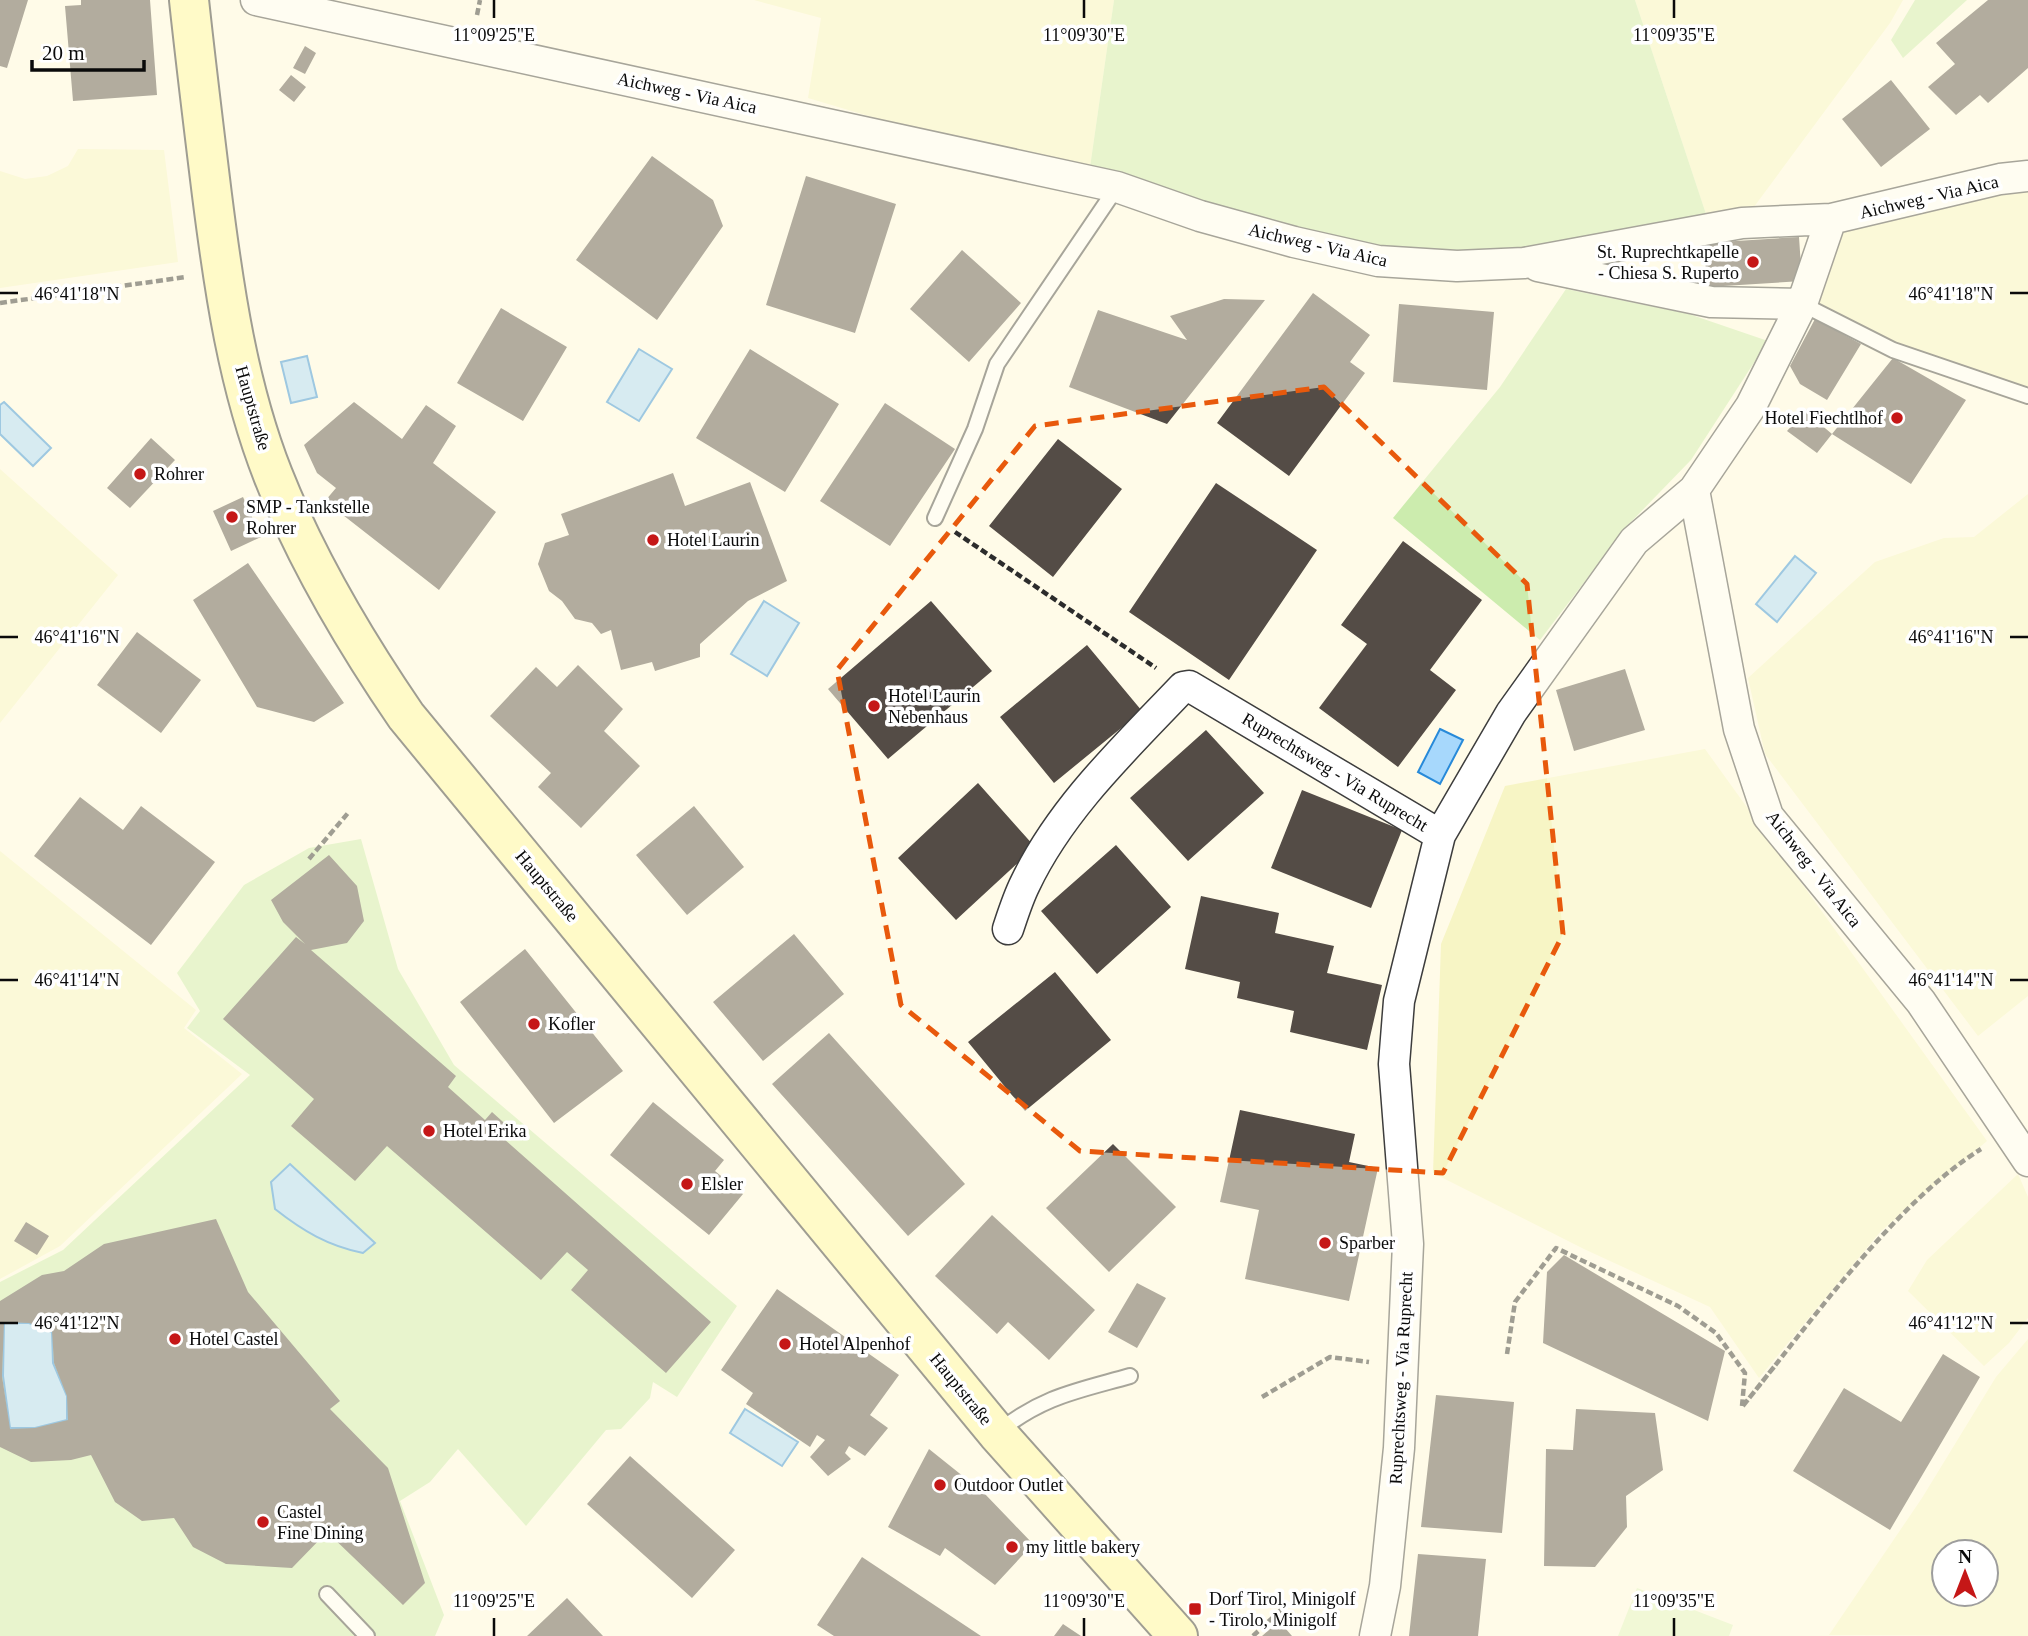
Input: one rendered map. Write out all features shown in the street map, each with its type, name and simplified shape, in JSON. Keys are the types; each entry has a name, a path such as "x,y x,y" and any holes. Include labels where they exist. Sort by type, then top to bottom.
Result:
{"street":[{"name":"Hauptstraße","path":"190,0 222,273 244,385 273,475 319,575 360,649 406,716 997,1433 1178,1636"},
{"name":"Aichweg - Via Aica","path":"256,0 1118,187 1200,216 1378,261 1457,266 1524,263 1742,223 1831,219 2000,179 2028,176"},
{"path":"1440,835 1511,713 1634,541 1694,490 1751,406 1801,304 1831,219"},
{"name":"Aichweg - Via Aica","path":"1524,263 1710,302 1801,304"},
{"name":"Aichweg - Via Aica","path":"1694,490 1739,729 1768,816 1921,1002 2028,1161"},
{"name":"Ruprechtsweg - Via Ruprecht","path":"1183,687 1189,686 1440,835 1399,1001 1394,1064 1408,1244 1399,1448 1385,1586 1375,1636"},
{"path":"1008,929 1025,884 1060,825 1121,753 1183,687"}],"lane":[{"path":"935,518 975,429 997,364 1118,187"},
{"name":"Aichweg - Via Aica","path":"1801,304 1893,350 2028,396"},
{"path":"997,1433 1018,1416 1050,1398 1130,1376"},
{"path":"327,1594 367,1636"}],"path":[{"path":"0,303 222,273"},
{"path":"935,518 1183,687"},
{"path":"309,859 348,813"},
{"path":"1742,1407 1881,1237 1950,1168 2009,1131"},
{"path":"1507,1354 1515,1302 1556,1248 1678,1306 1716,1333 1745,1373 1742,1407"},
{"path":"1262,1397 1331,1357 1401,1367"},
{"path":"1742,1407 1774,1367"},
{"path":"1254,1636 1282,1609 1280,1600"}],"highlighted area":[{"path":"1324,387 1527,584 1563,934 1443,1173 1080,1151 901,1005 837,670 1035,426"}],"shaded area":[{"path":"754,0 1114,0 1088,181 808,98 821,18"},
{"path":"1635,0 1903,0 1890,23 1742,223 1711,229"},
{"path":"78,149 164,150 178,262 0,288 0,171 25,179 47,176 68,166"},
{"path":"2028,178 2028,395 1893,348 1816,307 1833,221"},
{"path":"0,469 118,575 0,723"},
{"path":"2028,494 2028,996 1978,1036 1765,754 1748,678 1875,562 1944,538 1974,537"},
{"path":"1705,749 1987,1141 1881,1231 1759,1378 1710,1307 1584,1249 1433,1173 1441,944 1505,786"},
{"path":"0,851 196,1010 184,1028 242,1074 60,1246 0,1279"},
{"path":"2018,1174 2028,1197 2028,1318 2009,1343 1984,1366 1908,1291 1927,1260"},
{"path":"2028,1339 2028,1636 1829,1635 1922,1498 1996,1377"}],"green space":[{"path":"1114,0 1635,0 1711,229 1457,266 1088,181"},
{"path":"1915,0 1967,0 1903,58 1891,40"},
{"path":"1566,289 1689,314 1768,341 1691,460 1628,525 1540,640 1393,518 1500,387"},
{"path":"361,839 398,969 454,1065 737,1306 677,1397 653,1382 650,1398 621,1429 606,1430 526,1526 458,1449 430,1482 400,1501 444,1615 435,1636 0,1636 0,1282 63,1250 250,1075 187,1028 200,1011 177,973 244,885 309,848"},
{"path":"1637,1588 1733,1625 1729,1636 1618,1636"}],"water":[{"path":"639,349 672,369 639,421 607,402"},
{"path":"307,356 317,397 291,403 281,362"},
{"path":"4,402 51,448 33,466 0,434 0,405"},
{"path":"1795,556 1816,573 1777,622 1756,604"},
{"path":"764,601 799,623 767,676 731,654"},
{"path":"1440,729 1463,740 1440,784 1418,772"},
{"path":"290,1164 375,1243 363,1253 338,1246 306,1231 275,1209 271,1182"},
{"path":"4,1323 29,1323 52,1332 53,1363 67,1396 67,1420 35,1428 10,1428 3,1376"},
{"path":"745,1409 798,1442 782,1466 730,1433"}],"building":[{"path":"0,0 28,0 7,68 0,66"},
{"path":"81,0 150,0 157,95 73,101 65,6 81,5"},
{"path":"1988,0 2028,0 2028,68 1988,103 1980,95 1956,115 1928,87 1955,64 1936,43"},
{"path":"305,46 316,53 305,74 293,68"},
{"path":"291,75 306,87 294,102 279,90"},
{"path":"1891,80 1930,129 1881,167 1842,119"},
{"path":"652,156 713,200 723,226 657,320 576,260"},
{"path":"806,176 896,204 855,333 766,305"},
{"name":"St. Ruprechtkapelle - Chiesa S. Ruperto","path":"1799,237 1802,281 1707,287 1704,243"},
{"path":"962,250 1021,303 969,362 910,309"},
{"path":"1313,293 1370,335 1350,362 1365,373 1289,476 1217,423"},
{"path":"1224,299 1265,300 1167,424 1069,387 1098,310 1187,340 1170,316"},
{"path":"1399,304 1494,312 1487,390 1393,382"},
{"path":"501,308 567,347 523,421 457,383"},
{"path":"1815,319 1861,344 1827,400 1800,384 1790,366"},
{"path":"750,349 839,404 785,492 696,438"},
{"path":"1893,358 1966,400 1911,484 1832,434"},
{"path":"354,402 402,439 426,405 456,426 433,463 496,512 439,590 325,501 336,488 317,473 304,445"},
{"path":"885,403 955,449 890,546 820,501"},
{"path":"1808,408 1823,419 1819,423 1832,434 1817,453 1787,431"},
{"name":"Rohrer","path":"151,438 175,460 130,508 107,488"},
{"path":"1058,439 1122,489 1053,577 989,526"},
{"path":"673,473 685,506 750,482 787,581 748,601 700,644 700,657 655,671 652,662 621,670 611,630 601,634 592,623 575,619 562,601 549,591 538,564 545,543 569,535 561,514"},
{"path":"1216,483 1317,550 1229,680 1129,612"},
{"path":"243,497 261,537 231,551 213,511"},
{"path":"1403,541 1482,600 1430,670 1456,690 1398,767 1319,708 1367,644 1341,625"},
{"path":"248,563 344,703 314,722 257,707 193,600"},
{"path":"931,601 992,671 888,759 828,689"},
{"path":"137,632 201,680 161,733 97,685"},
{"path":"1087,645 1142,711 1054,783 1000,717"},
{"path":"578,665 623,709 604,731 640,766 581,828 538,787 551,773 490,716 536,667 557,687"},
{"path":"1625,669 1645,730 1574,751 1556,690"},
{"path":"1206,730 1264,793 1188,861 1130,798"},
{"path":"978,783 1035,847 956,920 898,858"},
{"path":"1302,790 1402,830 1371,908 1271,868"},
{"path":"80,797 123,830 141,806 215,862 151,945 34,856"},
{"path":"694,806 744,867 687,915 636,855"},
{"path":"1116,845 1171,907 1097,974 1041,911"},
{"path":"329,855 357,886 364,921 347,943 311,950 456,1076 448,1087 485,1120 492,1112 512,1130 504,1139 711,1322 666,1373 571,1290 588,1270 567,1252 541,1280 387,1146 355,1181 291,1126 314,1099 223,1019 296,937 305,944 283,922 271,900"},
{"path":"1201,896 1279,913 1275,933 1334,946 1327,973 1382,985 1367,1050 1290,1032 1294,1011 1237,998 1240,982 1185,969"},
{"path":"794,934 844,994 763,1061 713,1002"},
{"path":"525,949 623,1071 554,1123 460,1002"},
{"path":"1055,972 1111,1040 1025,1111 968,1042"},
{"path":"829,1033 965,1184 908,1236 772,1084"},
{"path":"653,1102 724,1160 715,1171 743,1194 709,1235 610,1155"},
{"path":"1240,1110 1355,1134 1349,1162 1378,1168 1349,1301 1245,1279 1259,1210 1220,1202"},
{"path":"1113,1144 1176,1207 1109,1272 1046,1208"},
{"path":"992,1215 1095,1310 1049,1360 1008,1322 997,1334 935,1276"},
{"path":"216,1219 248,1292 340,1401 330,1409 388,1468 425,1583 403,1605 327,1532 292,1568 226,1564 193,1547 174,1518 142,1521 115,1502 91,1455 71,1460 31,1462 0,1447 0,1301 42,1275 64,1271 104,1244","holes":["4,1322 29,1323 52,1331 54,1363 67,1396 68,1420 35,1428 10,1429 2,1376"]},
{"path":"26,1222 49,1236 37,1255 14,1241"},
{"path":"1564,1255 1725,1351 1708,1421 1543,1343 1547,1272"},
{"path":"1137,1283 1166,1298 1137,1348 1108,1332"},
{"path":"777,1289 899,1375 870,1415 888,1428 865,1456 849,1446 845,1453 851,1459 828,1476 810,1457 825,1440 817,1435 810,1447 746,1404 753,1393 721,1370"},
{"path":"1943,1354 1980,1377 1890,1530 1793,1471 1844,1388 1901,1422"},
{"path":"1436,1395 1514,1402 1502,1533 1421,1527"},
{"path":"1576,1409 1655,1413 1663,1470 1626,1496 1627,1527 1595,1567 1544,1566 1546,1449 1573,1450"},
{"path":"929,1449 984,1493 1033,1544 995,1585 945,1548 940,1556 888,1527"},
{"path":"630,1456 735,1550 692,1598 587,1504"},
{"path":"1418,1554 1486,1559 1478,1636 1409,1636"},
{"path":"862,1557 981,1636 834,1636 817,1625"},
{"path":"567,1598 603,1636 527,1636"},
{"path":"1279,1621 1292,1636 1262,1636"},
{"path":"1063,1624 1081,1636 1054,1636"}],"place":[{"name":"St. Ruprechtkapelle - Chiesa S. Ruperto","path":"1753,262"},
{"name":"Hotel Fiechtlhof","path":"1897,418"},
{"name":"Rohrer","path":"140,474"},
{"name":"SMP - Tankstelle Rohrer","path":"232,517"},
{"name":"Hotel Laurin","path":"653,540"},
{"name":"Hotel Laurin Nebenhaus","path":"874,706"},
{"name":"Kofler","path":"534,1024"},
{"name":"Hotel Erika","path":"429,1131"},
{"name":"Elsler","path":"687,1184"},
{"name":"Sparber","path":"1325,1243"},
{"name":"Hotel Castel","path":"175,1339"},
{"name":"Hotel Alpenhof","path":"785,1344"},
{"name":"Outdoor Outlet","path":"940,1485"},
{"name":"Castel Fine Dining","path":"263,1522"},
{"name":"my little bakery","path":"1012,1547"},
{"name":"Dorf Tirol, Minigolf - Tirolo, Minigolf","path":"1195,1609"}]}
